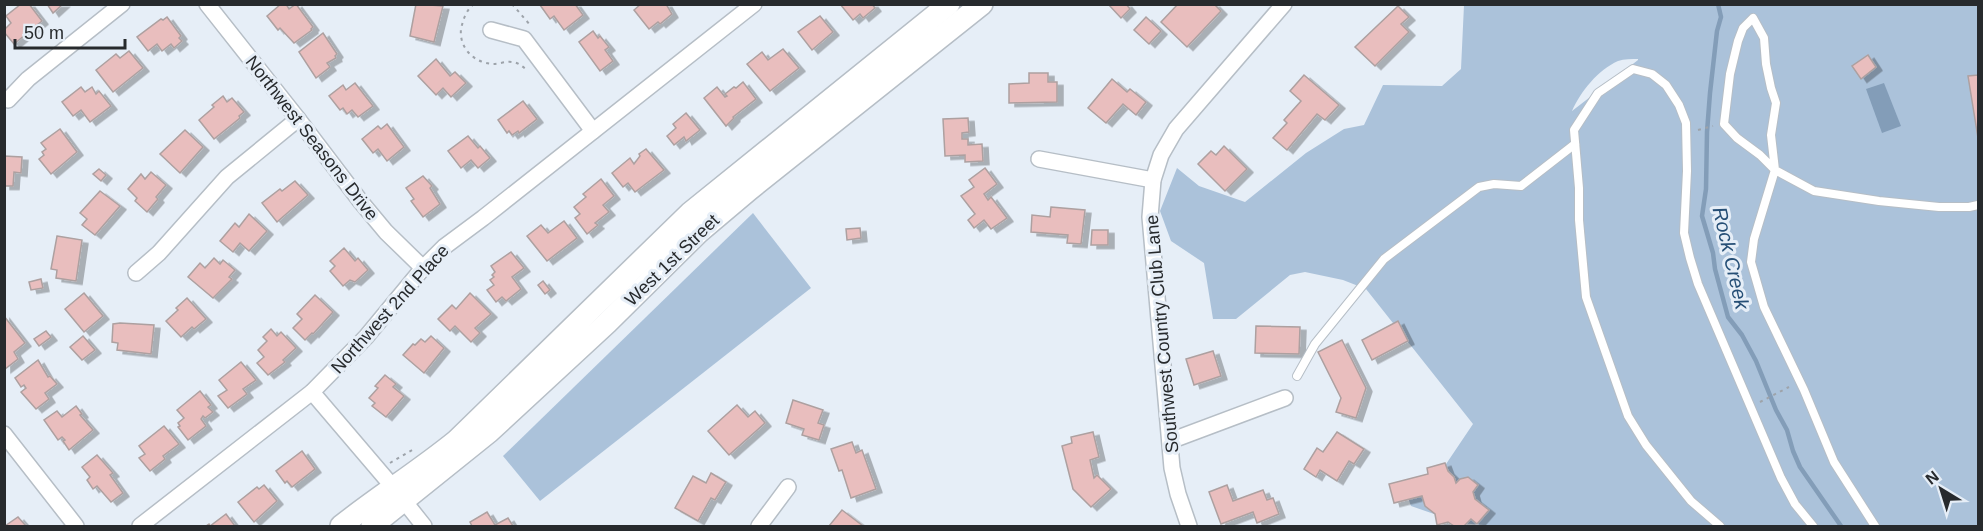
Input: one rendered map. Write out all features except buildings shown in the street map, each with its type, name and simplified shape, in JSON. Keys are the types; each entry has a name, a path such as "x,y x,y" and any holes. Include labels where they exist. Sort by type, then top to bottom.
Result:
{"main road":[{"name":"West 1st Street","path":"372,526 398,494 429,463 456,441 690,213 950,4"},
{"name":"West 1st Street","path":"341,526 398,494 489,432 699,232 982,4"}],"street":[{"path":"8,100 28,79 122,4"},
{"name":"Northwest Seasons Drive","path":"207,4 367,210 423,268"},
{"name":"Northwest 2nd Place","path":"140,526 312,392 366,337 423,268 444,247 754,4"},
{"name":"Southwest Country Club Lane","path":"1189,526 1178,494 1170,441 1150,217 1154,180 1161,155 1176,129 1284,4"},
{"path":"491,30 524,39 593,131"},
{"path":"136,273 159,253 227,177 298,119"},
{"path":"1039,159 1154,180"},
{"path":"312,392 424,526"},
{"path":"1170,441 1285,398"},
{"path":"4,434 76,526"},
{"path":"759,526 788,487"}],"lane":[{"path":"1875,526 1834,462 1796,372 1764,307 1751,262 1754,239 1775,170 1771,135 1776,103 1769,80 1764,38 1753,18 1743,28 1729,83 1724,124 1775,170 1814,191 1939,207 1978,205"},
{"path":"1720,526 1691,501 1646,445 1628,416 1586,297 1575,130 1598,93 1633,69 1652,74 1666,85 1679,105 1686,123 1687,171 1684,233 1698,284 1781,478 1795,504 1813,526"},
{"path":"1297,376 1315,344 1374,270 1398,247 1479,188 1494,184 1521,186 1575,144"}],"path":[{"path":"474,4 469,8 462,29 461,39 465,49 482,62 520,64 533,78"},
{"path":"1686,133 1724,124"},
{"path":"1762,401 1782,390"}],"shaded area":[{"path":"1464,5 1978,5 1978,526 1495,526 1460,523 1411,506 1407,495 1440,473 1473,424 1366,289 1343,280 1305,272 1290,275 1236,319 1213,319 1204,263 1171,241 1160,211 1177,168 1199,186 1245,202 1306,153 1344,129 1364,125 1383,85 1442,86 1461,69","holes":["1638,60 1572,111 1585,89 1604,70 1618,61"]},
{"path":"1884,83 1901,126 1882,133 1866,89"},
{"path":"753,213 811,288 540,501 503,456"}],"waterway":[{"name":"Rock Creek","path":"1718,4 1721,17 1717,31 1710,93 1706,189 1702,216 1728,317 1742,335 1756,361 1776,410 1787,430 1800,467 1841,526"}]}
